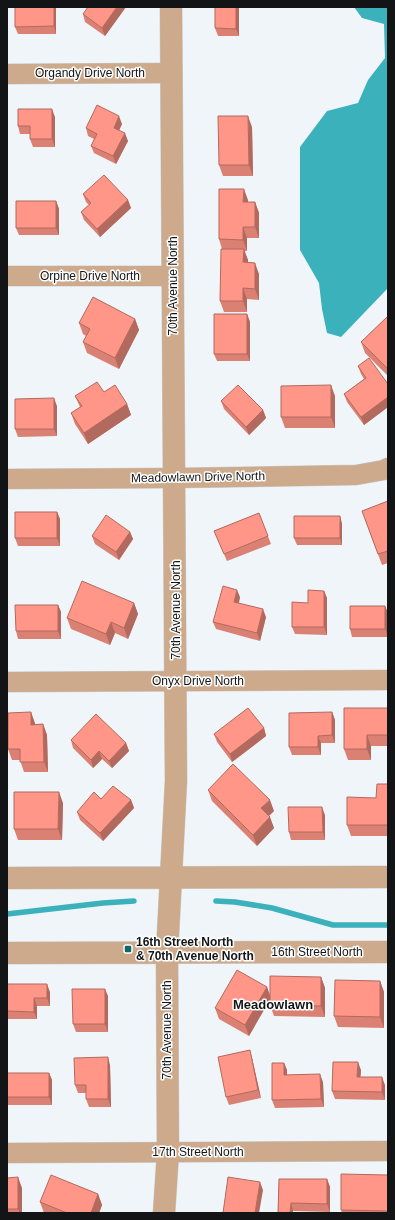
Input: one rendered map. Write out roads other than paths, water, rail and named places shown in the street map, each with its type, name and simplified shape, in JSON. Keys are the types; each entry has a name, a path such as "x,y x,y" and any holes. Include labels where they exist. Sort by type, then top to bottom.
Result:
{"street":[{"name":"70th Avenue North","path":"164,1213 168,1152 167,953 176,781 171,7"},
{"name":"Organdy Drive North","path":"7,74 172,73"},
{"name":"Orpine Drive North","path":"7,276 173,276"},
{"name":"Meadowlawn Drive North","path":"7,479 175,478 356,474 384,470 388,468"},
{"name":"Onyx Drive North","path":"7,682 388,680"},
{"path":"7,878 388,877"},
{"name":"16th Street North","path":"7,953 388,952"},
{"name":"17th Street North","path":"7,1153 388,1151"}],"water":[{"path":"354,7 388,7 388,288 341,337 327,333 319,283 300,250 300,147 327,111 358,103 368,80 385,58 384,24 362,18"}],"waterway":[{"path":"7,914 134,901"},
{"path":"216,901 235,902 272,908 333,925 388,925"}],"place":[{"name":"16th Street North & 70th Avenue North","path":"128,949"}],"district":[{"name":"Meadowlawn","path":"273,1004"}]}
